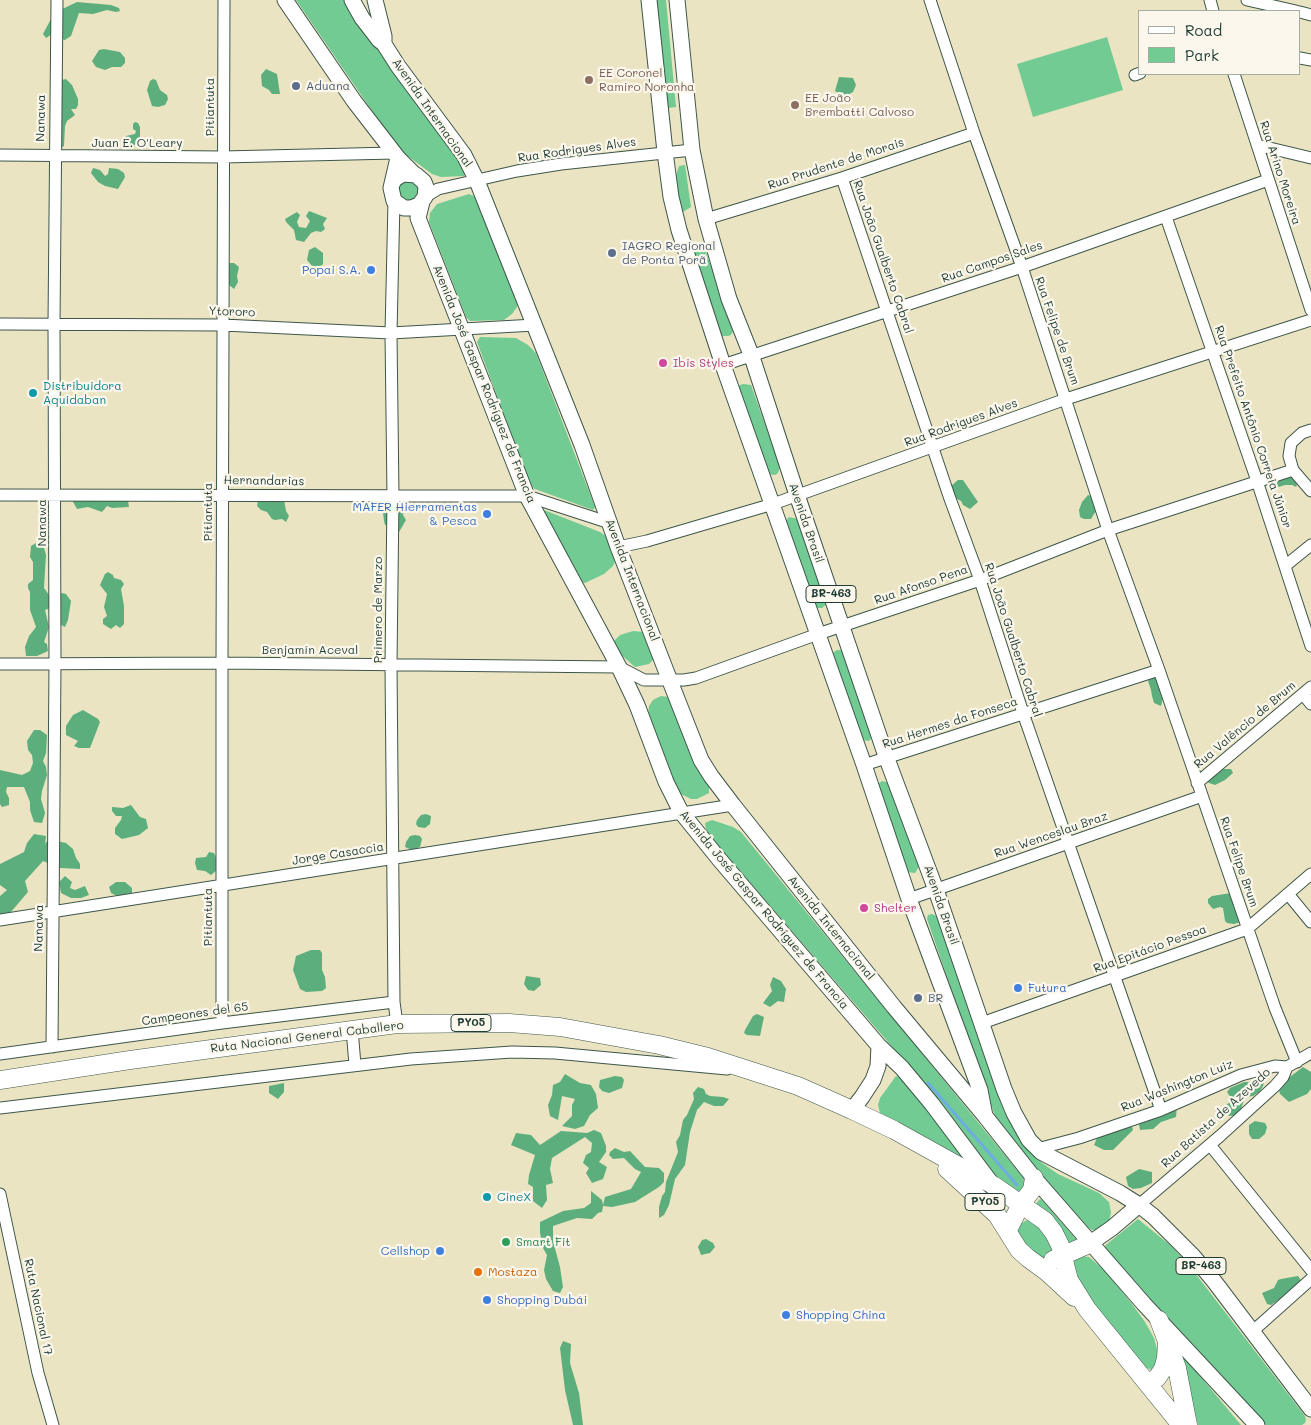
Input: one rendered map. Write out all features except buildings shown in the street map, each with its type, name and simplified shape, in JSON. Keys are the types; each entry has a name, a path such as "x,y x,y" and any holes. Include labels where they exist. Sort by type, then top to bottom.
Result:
{"highway":[{"name":"Ruta Nacional General Caballero","path":"0,1080 397,1024 509,1023 560,1028 660,1045 758,1072 798,1086 852,1110 993,1185 1044,1221 1054,1233 1069,1280 1087,1309"},
{"name":"Ruta Nacional General Caballero","path":"924,1148 934,1160 957,1176 986,1203 1008,1230 1019,1250 1047,1272 1087,1309"},
{"path":"1008,1230 1021,1204 1032,1190 1034,1178"},
{"path":"1036,1264 1063,1257 1090,1244"},
{"path":"1087,1309 1181,1425"},
{"path":"1159,1320 1167,1337 1182,1384 1188,1425"},
{"path":"1147,1383 1157,1378 1163,1369 1166,1358 1167,1337"}],"main road":[{"path":"285,0 354,101 396,156 426,187 418,218"},
{"name":"Avenida Internacional","path":"352,0 362,18 384,44 398,66 464,155 477,181 535,325 618,547 701,760 733,805 894,1007 985,1116"},
{"path":"374,0 384,36 384,44"},
{"name":"Avenida Brasil","path":"649,0 665,152 679,230 723,365 864,766 908,899 980,1090 985,1116"},
{"name":"Avenida Brasil","path":"678,0 692,150 706,219 728,299 752,357 887,759 936,890 1014,1113 1022,1129 1037,1149 1057,1162"},
{"path":"396,156 391,193 399,208 415,207 423,200"},
{"path":"392,184 395,179 403,174 417,176"},
{"name":"Avenida José Gaspar Rodríguez de Francia","path":"399,208 418,218 528,496 619,667 637,705 666,782 681,812 879,1046 902,1068 932,1104 993,1185"},
{"path":"852,1110 873,1080 878,1066 879,1046"},
{"name":"BR-463","path":"985,1116 1090,1244 1257,1425"},
{"name":"BR-463","path":"1057,1162 1111,1188 1139,1205 1193,1256 1253,1331 1311,1409"},
{"path":"1111,1188 1121,1207 1119,1222"},
{"path":"1090,1244 1139,1205"}],"street":[{"name":"Nanawa","path":"52,1047 55,664 54,156 57,0"},
{"name":"Pitiantuta","path":"222,1024 224,0"},
{"name":"Rua Felipe de Brum","path":"930,0 974,133 1022,267 1108,530 1159,670"},
{"path":"1247,0 1292,10"},
{"name":"Rua Arino Moreira","path":"1234,75 1311,310"},
{"name":"Rua Prudente de Morais","path":"706,219 842,178 974,133"},
{"path":"1257,145 1311,158"},
{"name":"Rua Rodrigues Alves","path":"438,188 561,164 692,150"},
{"name":"Juan E. O'Leary","path":"0,155 396,156"},
{"path":"417,176 438,188 423,200"},
{"name":"Rua João Gualberto Cabral","path":"842,178 933,448 980,580 1023,713 1161,1110"},
{"name":"Rua Campos Sales","path":"723,365 1022,267 1268,180"},
{"name":"Primero de Marzo","path":"397,1024 394,1002 391,333 399,208"},
{"name":"Rua Prefeito Antônio Correia Júnior","path":"1166,217 1257,481 1311,646"},
{"name":"Rua Rodrigues Alves","path":"618,547 647,541 773,504 1066,399 1311,320"},
{"name":"Ytororo","path":"0,324 223,325 391,333 535,325"},
{"path":"1311,430 1302,433 1291,443 1289,456 1293,470 1311,491"},
{"name":"Rua Afonso Pena","path":"619,667 633,676 651,681 696,678 818,634 980,580 1108,530 1293,470"},
{"name":"Hernandarias","path":"0,495 528,496 610,524"},
{"path":"1285,566 1311,545"},
{"name":"Benjamín Aceval","path":"0,664 222,663 619,667"},
{"name":"Rua Hermes da Fonseca","path":"864,766 1159,670"},
{"name":"Rua Felipe Brum","path":"1159,670 1292,1064"},
{"path":"637,705 642,690 651,681"},
{"path":"1307,691 1311,704"},
{"name":"Rua Valêncio de Brum","path":"1197,784 1307,691"},
{"name":"Rua Wenceslau Braz","path":"908,899 1070,844 1202,796"},
{"name":"Jorge Casaccia","path":"0,920 733,805"},
{"name":"Rua Epitácio Pessoa","path":"982,1023 1247,929 1311,874"},
{"path":"1288,894 1311,922"},
{"name":"Campeones del 65","path":"0,1054 394,1002"},
{"path":"352,1029 356,1065"},
{"path":"0,1108 356,1065 512,1052 555,1053 758,1072"},
{"name":"Rua Batista de Azevedo","path":"1139,1205 1210,1145 1275,1086 1292,1064 1311,1053"},
{"name":"Rua Washington Luiz","path":"1037,1149 1079,1138 1161,1110 1241,1076 1275,1066 1292,1064"},
{"name":"Rua Washington Luiz","path":"1057,1162 1065,1148 1079,1138"},
{"path":"1210,1145 1311,1270"},
{"name":"Ruta Nacional 17","path":"0,1194 38,1373 53,1425"},
{"path":"1253,1331 1311,1279"}],"green space":[{"path":"296,0 344,0 378,50 464,167 466,173 464,176 441,177 432,174 405,154 390,137"},
{"path":"650,0 666,0 676,107 661,109"},
{"path":"77,2 111,5 119,8 120,11 107,10 93,14 79,13 71,36 65,40 58,38 55,32 46,38 43,34 56,12"},
{"path":"1107,37 1123,90 1033,117 1017,64"},
{"path":"99,50 120,52 125,58 125,63 121,67 112,67 105,70 96,67 92,61"},
{"path":"266,69 277,74 280,94 272,94 262,86 261,75"},
{"path":"839,77 853,78 856,85 853,92 844,97 835,91"},
{"path":"66,79 72,85 78,99 78,105 76,109 71,109 75,115 67,121 64,146 61,148 59,86 62,80"},
{"path":"156,80 160,90 167,95 168,99 165,105 152,106 147,90 150,81"},
{"path":"135,122 140,127 140,137 134,146 128,145 123,142 126,136 135,134 136,131 133,129 133,124"},
{"path":"685,165 691,207 678,215 673,185 679,166"},
{"path":"93,168 100,170 105,176 108,174 109,168 118,169 124,173 125,177 118,189 105,186 98,182 91,173"},
{"path":"411,179 419,186 419,194 414,199 407,201 400,198 398,185 400,182"},
{"path":"469,194 476,197 518,300 517,307 504,320 470,321 466,317 429,222 430,213 437,204"},
{"path":"309,211 327,218 323,224 325,229 321,232 311,233 304,242 296,240 294,230 285,219 297,212 300,215 297,222 299,227 306,228 310,221 306,216"},
{"path":"696,245 704,247 734,329 731,335 721,336 692,248"},
{"path":"315,247 323,253 323,264 319,268 313,267 307,260 309,250"},
{"path":"230,263 234,263 239,267 238,282 234,289 228,284 226,269"},
{"path":"480,337 516,338 528,345 536,353 595,507 593,510 535,489 530,485 477,342"},
{"path":"743,384 751,385 780,467 775,475 767,474 738,386"},
{"path":"1283,476 1293,478 1297,485 1296,487 1292,485 1275,488 1268,486 1272,479"},
{"path":"958,480 963,480 978,502 970,509 950,495 951,486"},
{"path":"1088,495 1096,498 1097,509 1091,519 1084,519 1080,517 1079,510 1082,502"},
{"path":"98,498 104,501 108,499 121,499 128,501 129,507 112,508 107,506 102,512 88,507 77,509 72,500"},
{"path":"258,500 284,500 289,516 286,522 282,519 272,519 267,512 257,506"},
{"path":"390,505 398,505 404,509 403,515 406,520 399,532 399,539 392,538 391,526 385,525 383,512"},
{"path":"544,510 606,536 615,561 613,566 604,574 585,583 581,582"},
{"path":"789,517 798,519 827,604 822,608 815,608 783,526"},
{"path":"36,543 44,548 46,555 44,588 49,595 57,592 66,594 71,601 65,627 57,623 53,607 45,610 49,627 44,642 47,644 48,651 37,656 26,656 25,647 29,636 36,627 30,610 28,584 33,580 33,562 30,557 31,546"},
{"path":"108,572 124,584 121,589 124,606 124,624 120,628 116,625 111,629 103,624 103,619 107,616 104,607 107,594 100,585 105,574"},
{"path":"633,631 644,632 653,655 653,660 649,664 635,667 618,652 613,642 620,635"},
{"path":"837,650 842,650 873,736 869,741 861,740 831,654"},
{"path":"1151,675 1157,679 1163,698 1161,706 1154,703 1148,681"},
{"path":"661,696 668,697 671,700 709,785 709,793 697,799 691,799 681,794 677,789 650,722 648,715 649,706 653,700"},
{"path":"83,710 100,722 90,748 74,746 78,741 66,735 66,726 73,715"},
{"path":"34,730 40,730 47,735 46,753 43,761 47,775 41,799 45,813 42,823 34,822 30,810 30,802 24,787 7,787 6,792 9,798 9,805 2,807 0,804 0,770 22,775 30,771 33,763 27,741"},
{"path":"1218,769 1231,769 1233,773 1215,785 1209,783 1206,780"},
{"path":"882,781 891,783 920,865 915,873 907,872 878,784"},
{"path":"131,805 140,817 146,819 148,828 139,835 122,839 115,834 115,828 122,816 116,816 112,811 112,807 123,808"},
{"path":"421,815 431,816 430,824 425,828 418,827 416,824 417,820"},
{"path":"712,820 733,827 741,832 1026,1181 1027,1184 1020,1193 1017,1193 999,1180 914,1072 706,832 705,823"},
{"path":"34,834 46,836 45,845 46,842 57,841 66,843 73,849 80,864 80,869 60,868 43,861 25,881 28,892 10,913 0,916 0,896 7,890 0,885 0,864 24,852 27,843"},
{"path":"410,836 420,836 422,839 420,847 412,850 405,847"},
{"path":"209,852 214,853 217,860 217,870 211,875 205,871 197,870 195,863 196,858 206,857"},
{"path":"65,876 72,882 70,888 75,890 85,886 89,895 81,898 71,898 61,893 59,882"},
{"path":"116,882 125,882 132,888 132,893 117,896 111,893 109,887"},
{"path":"1231,893 1241,922 1234,924 1225,921 1223,908 1213,909 1208,903 1208,899 1212,896"},
{"path":"928,915 937,916 1004,1111 1023,1143 1042,1163 1058,1174 1099,1193 1109,1202 1111,1213 1109,1221 1096,1230 1092,1230 1084,1225 1028,1163 995,1116 927,919"},
{"path":"311,950 320,950 322,953 322,970 326,988 322,991 306,992 300,989 293,970 296,956"},
{"path":"526,976 540,978 541,985 534,991 528,990 524,984"},
{"path":"773,977 781,981 786,989 784,1002 778,1001 770,1007 763,1003 772,991 770,985"},
{"path":"757,1014 764,1017 760,1036 747,1035 744,1033 745,1030 753,1016"},
{"path":"1303,1067 1311,1072 1311,1089 1307,1094 1289,1102 1280,1094 1278,1086"},
{"path":"565,1074 580,1083 591,1085 596,1094 598,1108 590,1115 584,1126 575,1129 562,1126 572,1116 572,1105 575,1099 562,1096 558,1120 550,1116 548,1105 553,1085 560,1082"},
{"path":"615,1076 622,1077 624,1080 622,1088 609,1093 602,1091 599,1087 600,1080"},
{"path":"896,1076 910,1086 971,1166 880,1113 878,1105 880,1098"},
{"path":"1261,1080 1264,1083 1260,1091 1253,1096 1245,1097 1239,1115 1229,1116 1225,1112 1225,1106 1230,1102 1231,1098 1227,1092 1230,1088 1244,1082"},
{"path":"284,1083 284,1092 278,1099 269,1093 269,1086"},
{"path":"698,1087 704,1089 706,1094 710,1096 729,1099 723,1106 714,1106 704,1102 697,1110 690,1132 685,1165 675,1179 669,1205 664,1215 659,1218 659,1207 665,1192 666,1182 678,1152 676,1142 680,1135 683,1120 694,1099 693,1093"},
{"path":"1177,1106 1176,1117 1161,1122 1153,1129 1140,1130 1138,1119"},
{"path":"1130,1121 1133,1130 1113,1150 1104,1150 1094,1145 1097,1138"},
{"path":"1255,1121 1265,1123 1267,1127 1265,1134 1259,1139 1252,1139 1249,1134 1249,1125"},
{"path":"594,1130 601,1133 606,1146 606,1152 599,1162 607,1167 603,1179 592,1183 586,1173 589,1168 583,1163 586,1155 591,1152 592,1143 585,1137 552,1158 550,1169 553,1183 546,1185 547,1200 542,1208 533,1201 533,1187 528,1184 535,1155 511,1145 516,1133 531,1135 540,1145 561,1131 587,1133"},
{"path":"615,1148 624,1152 630,1151 645,1167 659,1168 664,1173 664,1182 635,1202 612,1207 603,1206 602,1212 592,1219 577,1218 553,1226 553,1241 563,1287 560,1293 553,1291 546,1279 544,1270 547,1255 543,1248 540,1222 563,1211 584,1208 591,1203 591,1191 602,1200 603,1205 605,1197 631,1189 641,1172 624,1158 613,1159 609,1155"},
{"path":"1139,1169 1152,1172 1152,1183 1133,1189 1128,1186 1126,1177"},
{"path":"1040,1199 1076,1239 1077,1242 1071,1248 1033,1207"},
{"path":"1029,1219 1041,1225 1053,1248 1043,1258 1036,1257 1030,1253 1017,1233 1020,1224"},
{"path":"1138,1219 1170,1245 1188,1264 1305,1416 1305,1423 1302,1425 1266,1425 1105,1251 1104,1247 1107,1244"},
{"path":"706,1239 713,1243 715,1247 710,1253 701,1255 698,1247 702,1240"},
{"path":"1080,1256 1089,1257 1104,1270 1145,1322 1154,1338 1159,1359 1152,1370 1144,1367 1085,1293 1071,1265 1073,1260"},
{"path":"1298,1276 1302,1282 1300,1285 1290,1290 1285,1298 1271,1305 1267,1304 1262,1293 1274,1288 1278,1280"},
{"path":"563,1341 571,1344 570,1363 579,1393 583,1425 573,1425 565,1390 560,1348"},
{"path":"1179,1351 1241,1425 1198,1425"}],"waterway":[{"path":"928,1083 1017,1185"}],"place":[{"name":"EE Coronel Ramiro Noronha","path":"589,80"},
{"name":"Aduana","path":"296,86"},
{"name":"EE João Brembatti Calvoso","path":"795,105"},
{"name":"IAGRO Regional de Ponta Porã","path":"612,253"},
{"name":"Popai S.A.","path":"371,270"},
{"name":"Ibis Styles","path":"663,363"},
{"name":"Distribuidora Aquidaban","path":"33,393"},
{"name":"MAFER Hierramentas & Pesca","path":"487,514"},
{"name":"Shelter","path":"864,908"},
{"name":"Futura","path":"1018,988"},
{"name":"BR","path":"918,998"},
{"name":"CineX","path":"487,1197"},
{"name":"Smart Fit","path":"506,1242"},
{"name":"Cellshop","path":"440,1251"},
{"name":"Mostaza","path":"478,1272"},
{"name":"Shopping Dubái","path":"487,1300"},
{"name":"Shopping China","path":"786,1315"}]}
